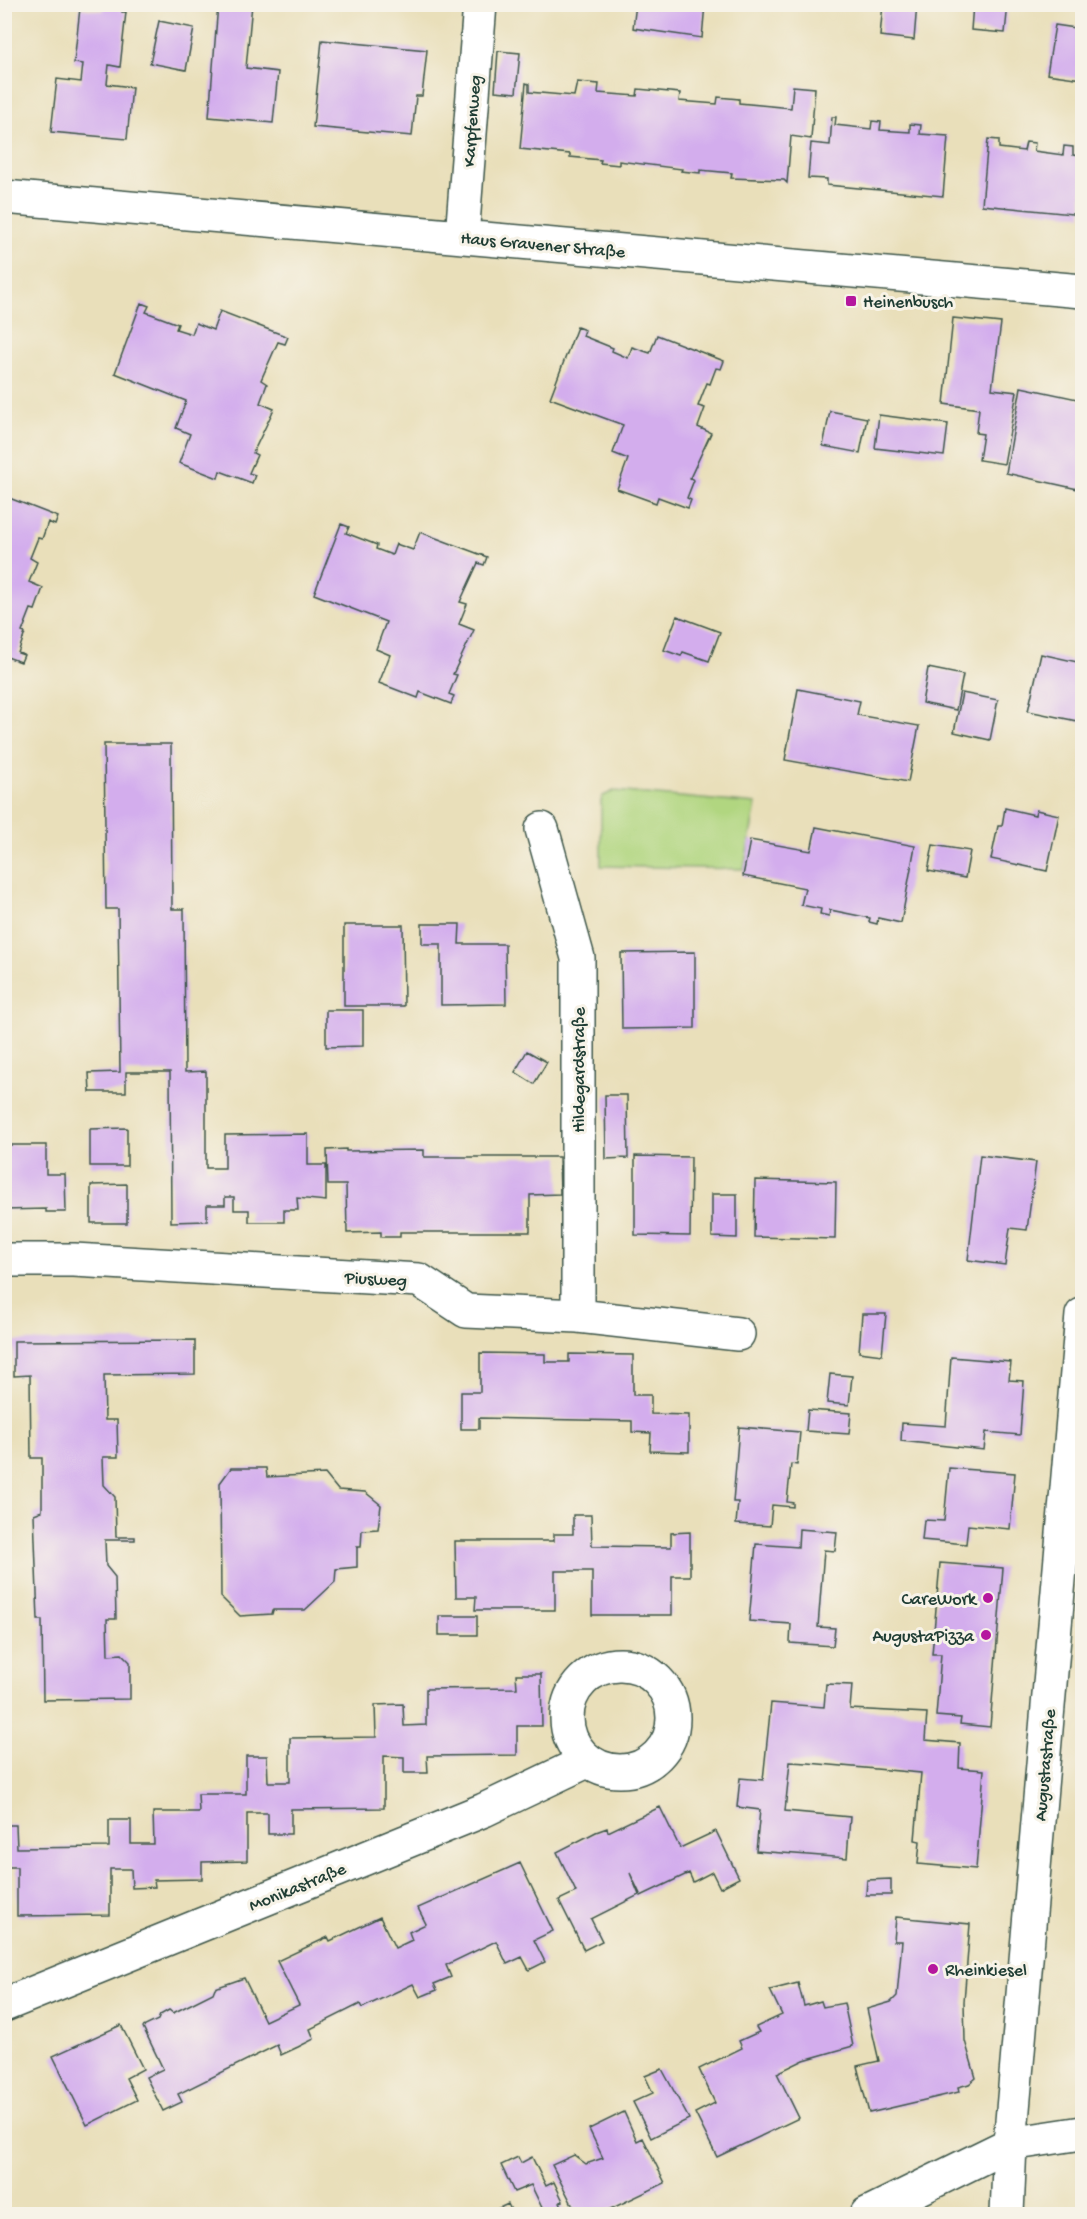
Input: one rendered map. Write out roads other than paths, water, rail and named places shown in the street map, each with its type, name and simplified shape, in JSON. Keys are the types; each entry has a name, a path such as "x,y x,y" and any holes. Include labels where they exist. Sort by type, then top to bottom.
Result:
{"street":[{"name":"Karpfenweg","path":"462,237 480,4"},
{"name":"Haus Gravener Straße","path":"4,197 1083,291"},
{"name":"Hildegardstraße","path":"542,829 578,958 579,1317"},
{"name":"Piusweg","path":"4,1260 75,1260 419,1280 466,1311 579,1317 738,1334"},
{"name":"Augustastraße","path":"1007,2214 1010,2144 1083,1315"},
{"name":"Monikastraße","path":"4,2005 484,1810 587,1761"},
{"path":"867,2214 1010,2144 1083,2133"}],"place":[{"name":"Heinenbusch","path":"851,301"},
{"name":"CareWork","path":"988,1598"},
{"name":"AugustaPizza","path":"986,1635"},
{"name":"Rheinkiesel","path":"933,1969"}]}
